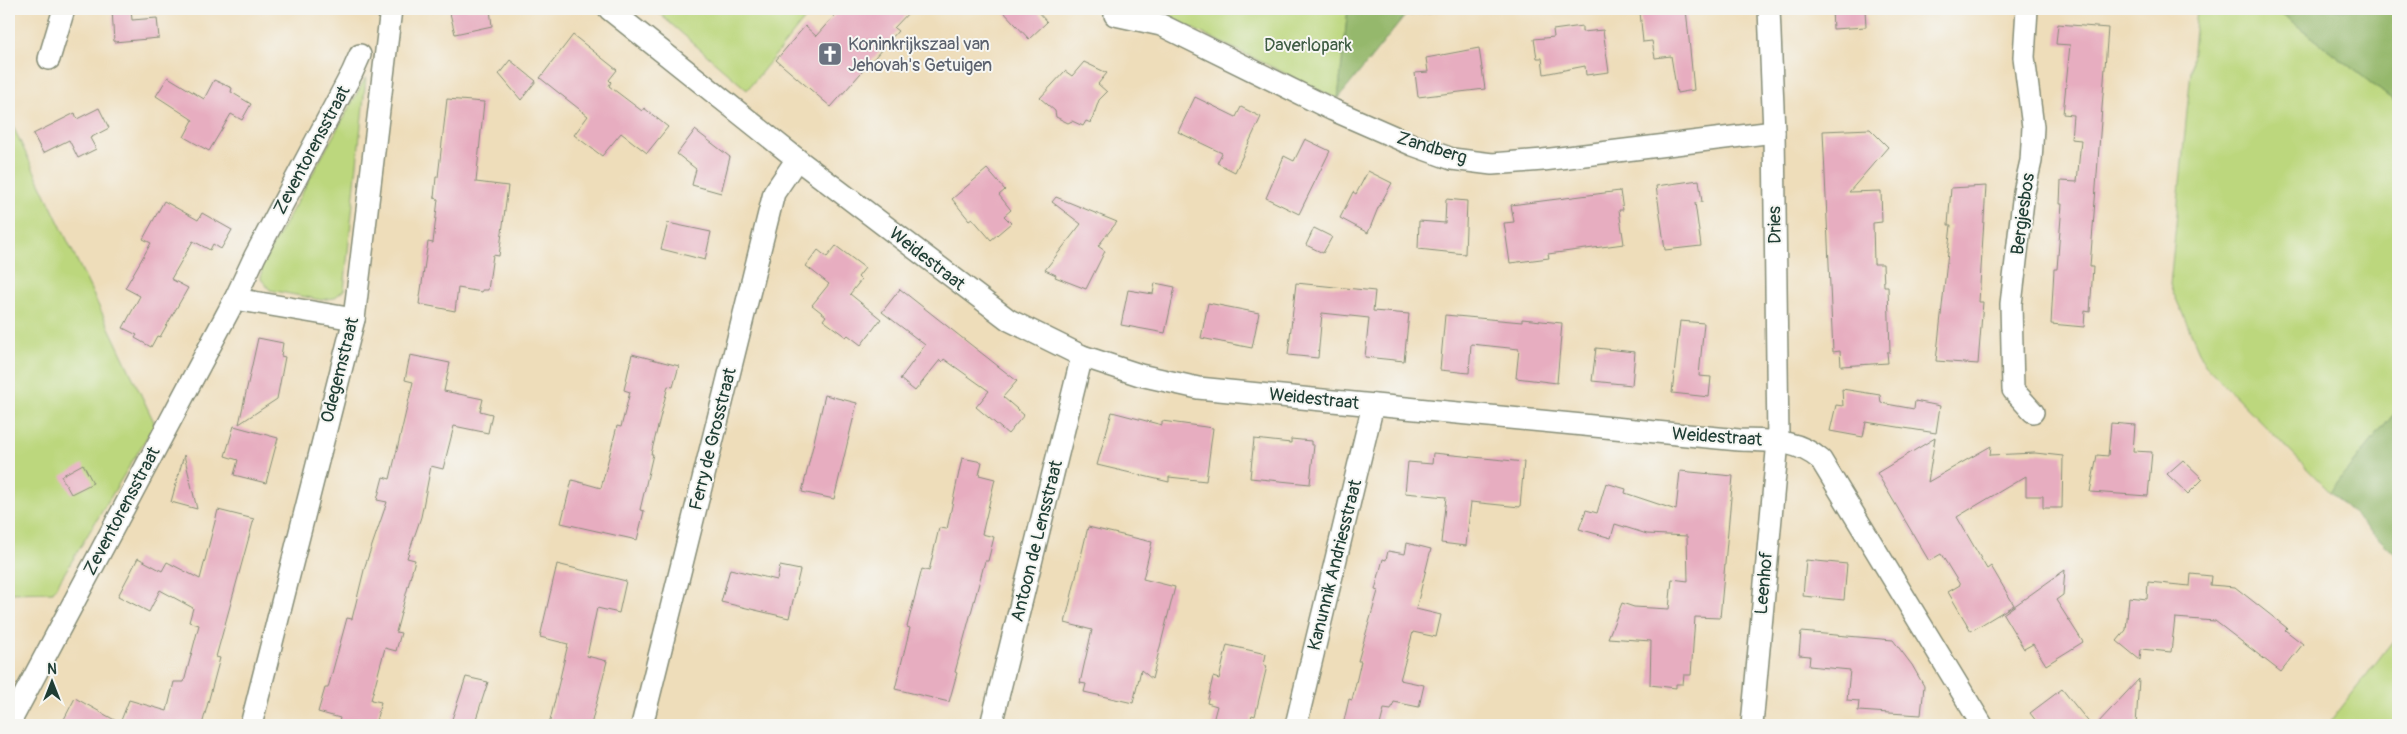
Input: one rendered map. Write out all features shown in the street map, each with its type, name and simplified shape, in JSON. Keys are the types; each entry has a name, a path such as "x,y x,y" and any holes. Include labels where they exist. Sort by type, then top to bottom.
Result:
{"street":[{"path":"48,59 64,9"},
{"name":"Odegemstraat","path":"252,725 354,319 391,9"},
{"name":"Weidestraat","path":"609,9 796,159 1009,320 1082,356 1140,375 1198,388 1739,440 1778,441 1810,450 1821,460 1982,725"},
{"name":"Dries","path":"1769,9 1774,132 1778,441"},
{"name":"Bergjesbos","path":"2027,9 2024,57 2033,128 2031,161 2024,192 2011,304 2013,390 2033,412"},
{"name":"Zandberg","path":"1115,15 1161,25 1333,110 1412,145 1452,159 1492,164 1543,160 1774,132"},
{"name":"Zeventorensstraat","path":"9,724 235,299 360,55"},
{"name":"Ferry de Grosstraat","path":"642,725 774,193 796,159"},
{"path":"235,299 354,319"},
{"name":"Antoon de Lensstraat","path":"991,725 1082,356"},
{"name":"Kanunnik Andriesstraat","path":"1296,725 1374,405"},
{"name":"Leenhof","path":"1752,725 1778,441"}],"green space":[{"path":"654,9 813,9 747,90"},
{"name":"Daverlopark","path":"1152,9 1348,9 1338,99"},
{"path":"1348,9 1448,9 1405,16 1338,99"},
{"path":"2197,9 2276,9 2398,104 2398,409 2330,492 2205,365 2170,285"},
{"path":"2276,9 2398,9 2398,104"},
{"path":"366,77 344,290 334,298 321,300 270,290 261,279 262,265"},
{"path":"9,118 155,424 53,592 9,593"},
{"path":"2398,409 2398,557 2330,492"},
{"path":"2398,634 2398,725 2328,725"}],"building":[{"path":"112,9 131,9 132,20 157,18 159,38 114,42"},
{"path":"449,9 490,9 492,26 455,34"},
{"name":"Koninkrijkszaal van Jehovah's Getuigen","path":"840,9 912,9 894,28 898,31 831,107 776,60 805,26 816,36"},
{"path":"1001,9 1035,9 1047,22 1029,39"},
{"path":"1686,9 1694,90 1677,93 1671,56 1655,58 1652,41 1643,42 1640,12"},
{"path":"1832,9 1865,9 1866,27 1833,29"},
{"path":"2058,24 2108,28 2090,267 2093,267 2090,312 2085,311 2084,327 2051,324 2054,269 2057,269 2062,204 2060,204 2061,181 2077,182 2081,140 2071,139 2073,115 2063,114 2070,45 2056,44"},
{"path":"1582,26 1582,32 1603,30 1609,72 1586,75 1585,66 1544,74 1542,58 1537,58 1534,39 1554,37 1553,30"},
{"path":"573,35 617,70 609,80 611,82 609,86 642,111 644,108 668,127 647,153 621,133 602,156 574,135 588,116 540,78"},
{"path":"1479,48 1485,89 1418,97 1415,73 1428,72 1426,58"},
{"path":"510,60 536,81 521,100 499,74"},
{"path":"1084,62 1107,73 1098,84 1107,92 1099,100 1091,123 1086,121 1083,126 1072,121 1068,123 1056,117 1055,111 1040,98 1065,71 1072,76"},
{"path":"168,77 204,99 214,80 232,88 231,92 251,104 242,120 231,114 209,151 184,137 193,120 156,96"},
{"path":"1195,97 1236,117 1241,107 1261,117 1235,172 1217,163 1222,153 1178,132"},
{"path":"447,99 484,102 476,182 508,186 499,256 493,255 488,290 482,290 482,292 458,288 455,311 419,304 428,242 433,243 438,199 434,198 436,177 438,177"},
{"path":"99,108 109,128 90,138 96,149 78,158 69,140 43,153 33,134 75,113 77,119"},
{"path":"1870,129 1888,147 1849,192 1881,191 1882,222 1873,223 1874,264 1883,264 1884,286 1888,286 1890,352 1887,352 1888,363 1841,366 1840,351 1833,352 1823,131"},
{"path":"695,130 730,157 721,193 692,185 696,169 677,154"},
{"path":"1305,139 1330,151 1299,214 1266,198 1284,156 1294,161"},
{"path":"987,169 1005,190 999,195 1011,210 1004,216 1011,223 991,240 972,218 969,220 952,199"},
{"path":"1368,171 1392,183 1378,208 1368,233 1340,218 1353,192 1356,194"},
{"path":"1699,180 1702,202 1695,203 1701,246 1665,250 1656,186"},
{"path":"1986,186 1979,302 1983,302 1978,364 1936,361 1951,225 1948,225 1951,188"},
{"path":"1620,191 1623,210 1619,210 1624,244 1548,254 1549,258 1510,263 1504,223 1514,222 1511,205"},
{"path":"1056,197 1117,222 1098,246 1105,251 1086,289 1055,277 1056,275 1045,270 1081,224 1052,202"},
{"path":"1446,199 1467,201 1465,254 1418,249 1419,221 1445,223"},
{"path":"164,201 198,220 202,213 232,230 221,249 213,244 210,250 193,241 171,279 188,288 160,337 157,336 151,347 135,338 137,335 123,328 140,296 125,288 151,243 143,239"},
{"path":"668,223 711,232 705,260 661,249"},
{"path":"1314,228 1332,237 1323,253 1306,245"},
{"path":"836,246 865,268 858,277 861,280 850,294 881,319 861,345 848,335 846,337 823,320 826,316 812,305 829,284 806,266 818,250 827,257"},
{"path":"1155,283 1175,287 1165,333 1121,325 1128,290 1153,294"},
{"path":"1296,283 1375,291 1373,311 1409,314 1404,361 1365,357 1369,318 1322,313 1318,358 1288,355"},
{"path":"900,289 1017,381 1003,397 1024,415 1008,434 976,407 989,391 944,359 942,362 940,360 915,391 900,379 925,345 882,312"},
{"path":"1208,303 1259,313 1252,348 1201,338"},
{"path":"1445,315 1522,322 1522,319 1562,323 1557,383 1516,378 1519,349 1471,344 1469,373 1440,370"},
{"path":"1680,321 1704,323 1699,376 1711,377 1709,397 1672,393"},
{"path":"258,338 283,343 281,356 285,357 277,399 239,424"},
{"path":"1596,348 1635,352 1632,385 1592,381"},
{"path":"632,354 679,366 673,387 668,386 651,454 653,454 640,510 644,511 637,540 561,523 572,480 601,488 617,426 621,427 630,392 624,390"},
{"path":"410,355 450,363 444,391 483,399 480,411 492,414 488,433 454,426 443,469 431,466 421,517 407,558 415,560 396,632 401,633 396,651 385,648 371,700 381,702 375,725 338,725 340,718 318,712 325,688 328,688 347,618 352,619 365,566 387,502 377,500 383,477 390,479 413,382 405,380"},
{"path":"1842,389 1880,395 1881,403 1914,409 1915,401 1940,406 1936,433 1866,422 1863,437 1830,431 1836,405 1843,406"},
{"path":"825,395 857,403 834,499 802,492"},
{"path":"1112,412 1162,425 1162,421 1213,428 1206,481 1169,477 1169,482 1097,465"},
{"path":"2111,423 2135,425 2133,451 2152,452 2148,496 2090,492 2097,455 2108,456"},
{"path":"234,426 278,438 266,483 234,475 238,460 225,456"},
{"path":"1935,438 1928,482 1991,446 1990,455 2035,453 2063,456 2062,508 2043,508 2043,496 2026,496 2026,476 1957,517 1987,569 1991,566 2014,605 1971,631 1948,592 1960,585 1941,554 1929,561 1877,473"},
{"path":"1254,439 1291,443 1291,439 1311,441 1311,445 1314,445 1310,484 1250,478"},
{"path":"1433,453 1524,462 1520,507 1471,502 1466,546 1441,543 1446,497 1405,493 1408,462 1432,464"},
{"path":"184,455 197,509 171,502"},
{"path":"962,458 982,462 979,475 995,479 982,534 994,537 988,561 985,561 955,672 957,673 949,702 895,689 910,628 907,627 922,569 929,571 939,528 947,529"},
{"path":"2183,460 2203,479 2188,494 2167,474"},
{"path":"83,464 93,483 71,494 61,476"},
{"path":"1680,471 1733,476 1720,618 1695,617 1691,675 1684,675 1683,684 1676,684 1676,688 1650,685 1651,641 1608,638 1622,603 1634,607 1669,609 1672,579 1688,581 1687,536 1647,534 1615,524 1611,538 1579,529 1586,510 1597,513 1606,483 1626,489 1625,493 1676,510"},
{"path":"218,510 254,519 216,657 220,658 202,725 61,725 75,698 120,723 129,700 167,711 174,682 184,682 199,625 189,622 193,608 160,590 149,612 118,596 138,558 162,571 167,562 200,579"},
{"path":"1088,527 1152,542 1143,579 1175,587 1152,679 1141,670 1133,703 1084,692 1086,684 1080,683 1092,630 1065,623"},
{"path":"1407,543 1431,549 1416,609 1441,615 1436,637 1413,632 1400,680 1424,685 1419,707 1394,702 1391,710 1384,709 1380,725 1343,725 1349,699 1352,700 1361,661 1358,661 1378,591 1375,590 1383,559 1386,560 1388,551 1405,554"},
{"path":"1806,560 1847,564 1844,600 1803,596"},
{"path":"557,564 626,581 619,613 597,608 587,656 607,661 591,725 549,725 568,644 540,637"},
{"path":"780,566 800,570 789,618 721,602 730,569 777,580"},
{"path":"2065,570 2063,595 2056,600 2083,642 2046,665 2033,644 2024,649 2003,614"},
{"path":"2191,574 2211,576 2210,585 2235,587 2287,628 2285,630 2303,644 2281,672 2215,621 2175,618 2171,652 2141,649 2140,660 2117,641 2126,630 2129,597 2147,599 2148,582 2190,586"},
{"path":"1801,632 1893,640 1912,665 1924,686 1921,715 1858,711 1859,701 1847,700 1850,670 1809,666 1810,656 1799,655"},
{"path":"1227,645 1266,654 1264,665 1267,666 1255,716 1252,715 1249,725 1212,725 1217,706 1207,703 1213,677 1219,679"},
{"path":"466,677 488,682 474,725 450,725"},
{"path":"2139,679 2136,725 2096,725"},
{"path":"2062,689 2091,725 2039,725 2030,713"}],"place":[{"name":"Koninkrijkszaal van Jehovah's Getuigen","path":"830,54"}]}
